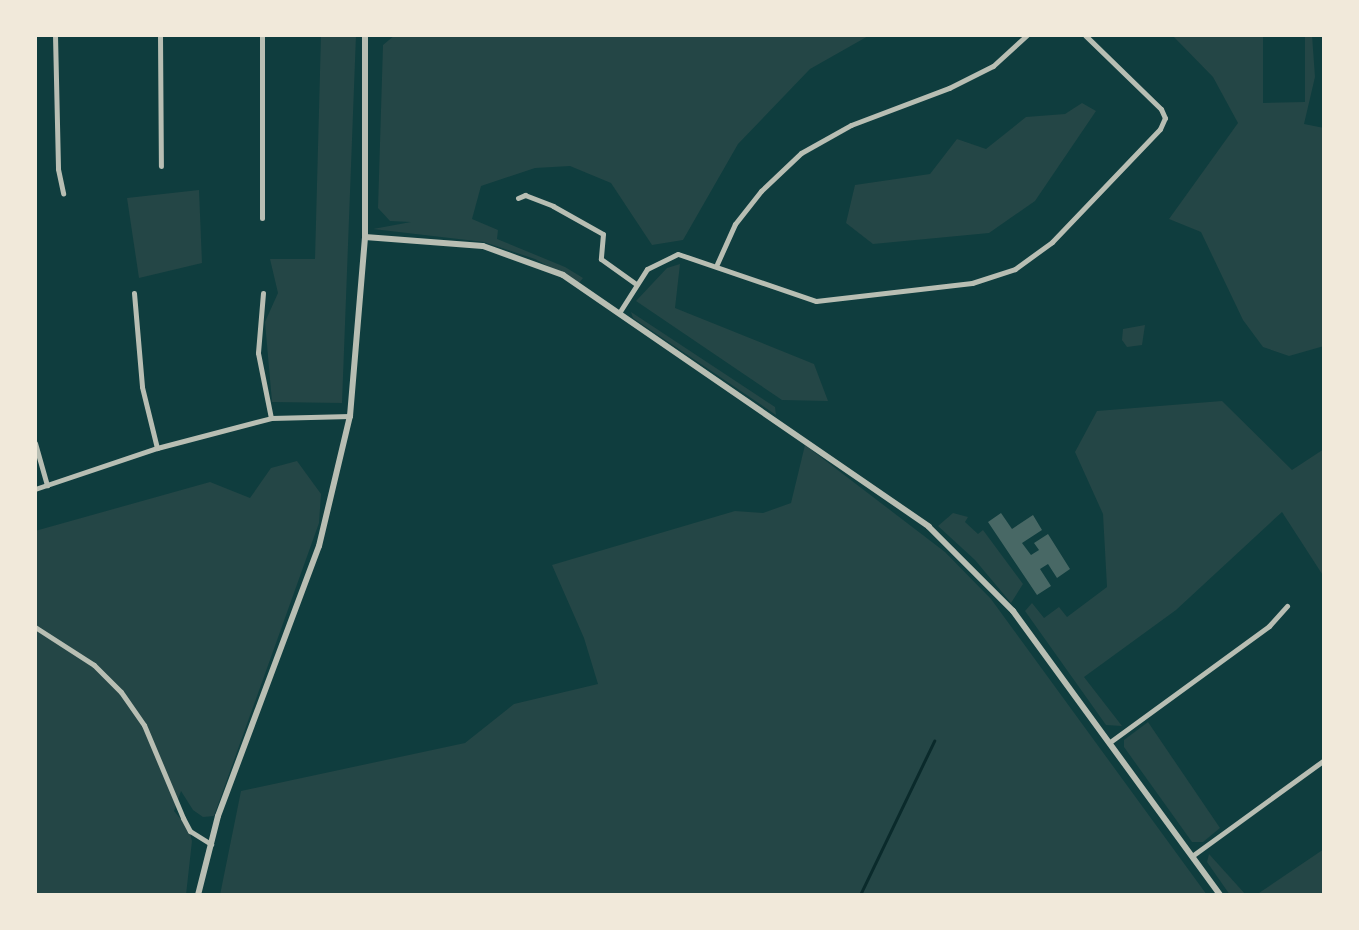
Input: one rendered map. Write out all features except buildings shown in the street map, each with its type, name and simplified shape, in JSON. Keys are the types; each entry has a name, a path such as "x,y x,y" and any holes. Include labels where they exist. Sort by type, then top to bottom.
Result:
{"street":[{"path":"55,35 58,169 63,193"},
{"path":"160,35 161,166"},
{"path":"262,35 262,218"},
{"path":"198,895 211,844 319,546 350,416 365,237 365,35"},
{"path":"717,264 735,225 761,191 801,153 851,125 948,88 993,66 1027,35"},
{"path":"619,313 648,269 678,254 717,264 789,295 816,301 972,283 995,278 1037,255 1160,129 1165,118 1161,109 1084,35"},
{"path":"518,198 525,195 553,205 603,234 601,259 636,284"},
{"path":"365,237 451,241 506,252 563,275 929,527 1013,611 1220,895"},
{"path":"134,293 142,387 157,448"},
{"path":"263,293 258,353 271,418"},
{"path":"35,489 157,448 271,418 350,416"},
{"path":"35,443 47,485"},
{"path":"1110,741 1269,626 1287,606"},
{"path":"35,627 94,665 121,692 144,725 183,818 191,831 211,844"},
{"path":"1192,856 1324,760"}],"shaded area":[{"path":"321,35 356,35 342,403 272,402 265,322 278,293 270,259 315,259"},
{"path":"395,35 870,35 810,69 738,144 683,240 652,245 611,183 570,166 535,168 481,186 472,219 498,230 497,239 565,267 583,278 579,283 535,259 484,242 373,229 411,222 390,221 378,208 383,45"},
{"path":"1172,35 1263,35 1263,103 1305,102 1305,35 1312,35 1315,77 1304,124 1324,128 1324,346 1289,356 1263,347 1243,320 1201,232 1169,219 1238,123 1213,77"},
{"path":"1082,103 1096,111 1035,201 989,233 873,244 846,223 855,185 930,174 957,139 986,149 1026,117 1065,114"},
{"path":"199,190 202,263 139,278 127,198"},
{"path":"680,264 675,308 814,364 828,401 782,400 636,301 667,268"},
{"path":"631,312 775,407 776,415 633,318"},
{"path":"1145,325 1142,345 1127,347 1122,340 1123,329"},
{"path":"1222,401 1292,470 1324,449 1324,577 1282,512 1176,610 1084,677 1122,726 1106,725 1025,611 1032,603 1044,618 1059,607 1067,617 1107,587 1103,514 1075,452 1097,411"},
{"path":"805,445 945,552 991,599 1207,895 220,895 241,791 465,743 514,704 598,684 584,638 552,565 735,511 763,513 791,503"},
{"path":"297,461 321,494 319,523 214,816 203,817 193,810 181,791 174,811 189,829 192,841 186,895 35,895 35,531 210,482 250,498 271,468"},
{"path":"953,513 968,517 965,522 978,534 983,530 1023,584 1011,603 975,560 938,526"},
{"path":"1148,722 1220,828 1203,842 1192,842 1124,747 1124,740"},
{"path":"1324,849 1324,895 1256,895"},
{"path":"1209,854 1246,895 1230,895 1207,862"}],"waterway":[{"path":"860,895 934,741"}]}
